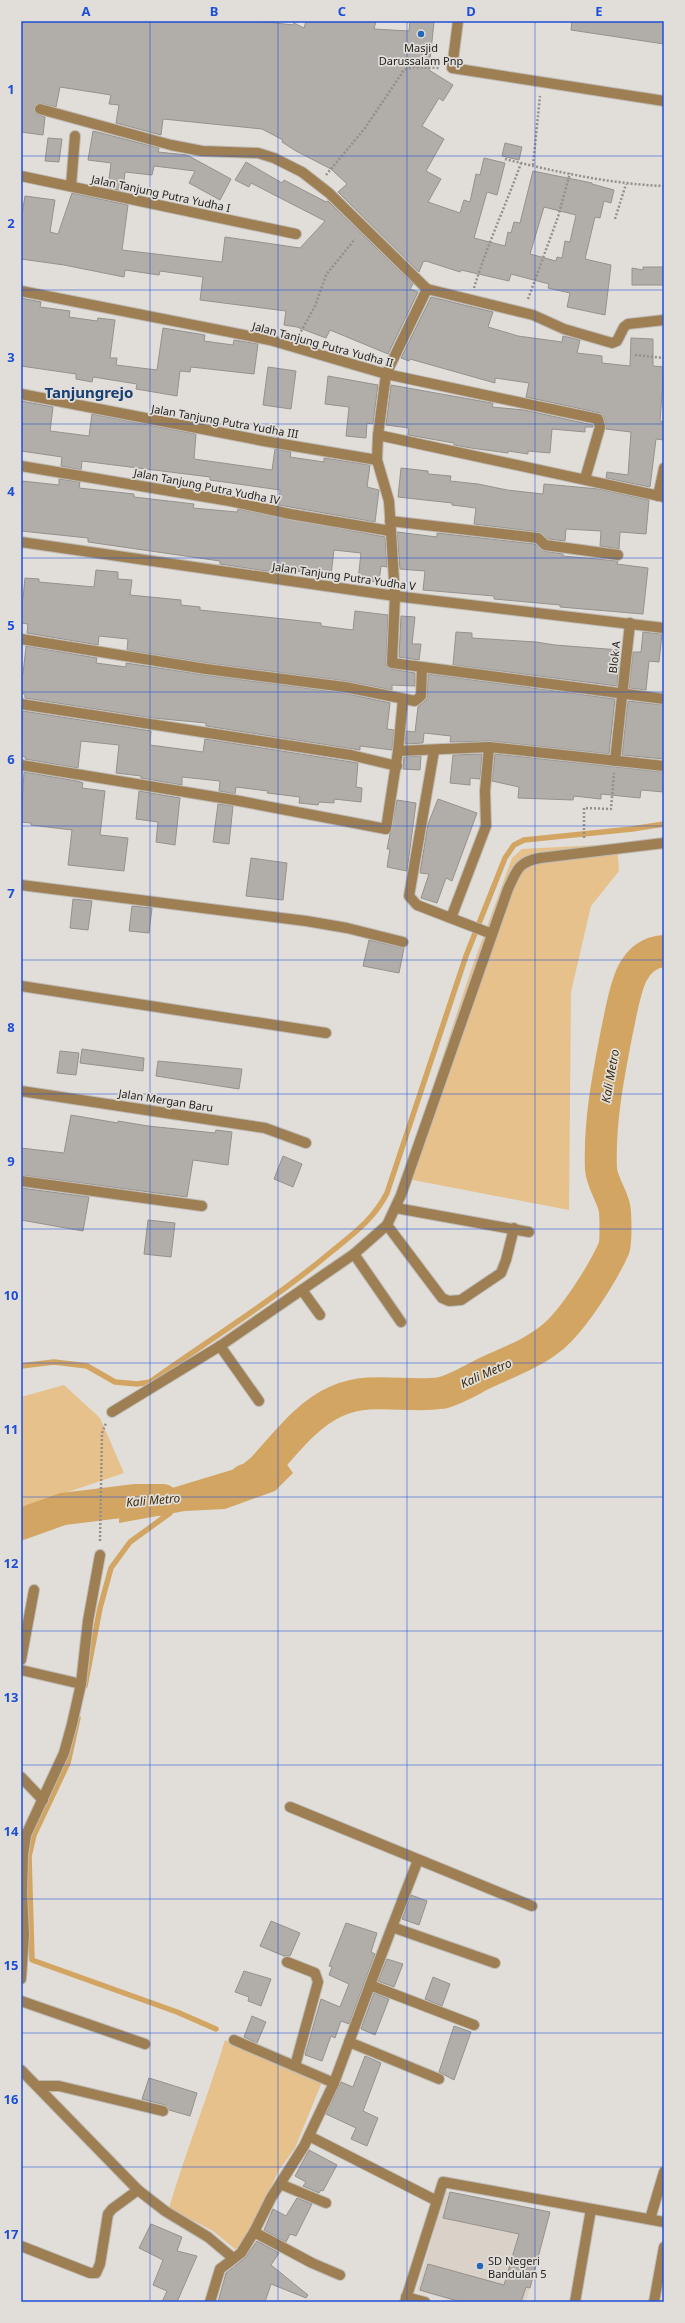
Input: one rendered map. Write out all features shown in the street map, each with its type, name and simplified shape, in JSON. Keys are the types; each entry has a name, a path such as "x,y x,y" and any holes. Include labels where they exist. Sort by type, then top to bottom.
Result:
{"street":[{"path":"458,21 452,68 664,101"},
{"path":"40,108 171,145 202,151 258,153 269,156 302,172 318,184 427,289 524,312 564,329 612,343 617,341 624,327 628,324 664,320"},
{"path":"71,186 75,136"},
{"name":"Jalan Tanjung Putra Yudha I","path":"21,176 296,234"},
{"path":"427,289 386,374 378,435 377,460 389,501 395,596 392,663 664,699"},
{"name":"Jalan Tanjung Putra Yudha II","path":"21,291 270,340 386,374 594,418 600,421 600,427 585,479"},
{"name":"Jalan Tanjung Putra Yudha III","path":"21,394 256,440 377,460"},
{"path":"378,435 443,447 470,456 585,479 661,497 664,468"},
{"name":"Jalan Tanjung Putra Yudha IV","path":"21,466 230,501 290,514 390,526 532,537 538,538 545,545 618,555"},
{"name":"Jalan Tanjung Putra Yudha V","path":"21,542 395,596 664,628"},
{"name":"Blok A","path":"615,761 630,623"},
{"path":"21,639 206,669 337,686 415,701 420,699 422,668"},
{"path":"21,765 234,800 386,829 397,766 403,699"},
{"path":"21,704 351,755 397,766"},
{"path":"398,751 434,751 489,747 664,766"},
{"path":"451,918 486,826 485,791 489,747"},
{"path":"434,751 409,896 417,905 489,932"},
{"path":"112,1412 220,1346 354,1254 387,1225 396,1208 489,932 520,865 526,860 664,843"},
{"path":"21,885 306,921 347,928 403,942"},
{"path":"21,986 326,1033"},
{"name":"Jalan Mergan Baru","path":"21,1091 266,1128 306,1143"},
{"path":"21,1181 202,1206"},
{"path":"396,1208 514,1228 529,1232"},
{"path":"387,1225 442,1298 455,1302 462,1300 501,1273 514,1228"},
{"path":"354,1254 401,1322"},
{"path":"302,1290 320,1315"},
{"path":"220,1346 259,1401"},
{"path":"21,1979 24,1935 22,1894 23,1855 26,1835 64,1753 81,1684 88,1621 100,1555"},
{"path":"21,1660 34,1590"},
{"path":"21,1670 81,1684"},
{"path":"21,1778 43,1800"},
{"path":"290,1807 532,1906"},
{"path":"210,2302 220,2269 244,2249 280,2184 309,2136 334,2083 418,1860"},
{"path":"392,1927 495,1963"},
{"path":"287,1962 315,1973 318,1982 295,2066"},
{"path":"370,1985 474,2025"},
{"path":"21,2002 145,2044"},
{"path":"234,2040 334,2083"},
{"path":"349,2042 440,2079"},
{"path":"21,2070 138,2190 165,2211 208,2237 233,2258"},
{"path":"37,2086 59,2086 163,2111"},
{"path":"309,2136 437,2201"},
{"path":"650,2219 659,2205 664,2172"},
{"path":"425,2302 405,2300 443,2182 664,2222"},
{"path":"280,2184 326,2203"},
{"path":"21,2246 90,2273 96,2273 100,2264 108,2214 112,2209 138,2190"},
{"path":"575,2302 590,2209"},
{"path":"254,2232 312,2263 340,2275"},
{"path":"654,2302 664,2246"}],"path":[{"path":"318,184 364,128 404,70 419,66 452,68"},
{"path":"532,165 542,82"},
{"path":"505,159 626,184 664,186"},
{"path":"470,300 486,250 504,211 521,163"},
{"path":"524,312 558,217 570,173"},
{"path":"615,219 626,184"},
{"path":"293,346 315,306 326,275 364,228"},
{"path":"635,355 664,358"},
{"path":"584,845 584,808 611,809 615,761"},
{"path":"100,1555 103,1457 102,1433 108,1416 112,1412"}],"shaded area":[{"path":"617,844 619,871 591,906 571,992 569,1210 403,1178 470,973 512,858 522,849"},
{"path":"64,1385 100,1418 124,1473 21,1508 21,1397"},
{"path":"225,2040 322,2082 295,2148 279,2170 243,2246 235,2249 213,2231 169,2208"},
{"name":"SD Negeri Bandulan 5","path":"445,2191 550,2212 526,2302 458,2302 417,2291"}],"water":[{"path":"271,1442 293,1473 275,1491 225,1509 185,1511 119,1523 120,1497 159,1492 238,1468"}],"building":[{"path":"21,21 258,21 293,25 294,23 304,28 306,21 376,21 374,29 409,31 410,21 434,22 429,70 453,85 443,101 439,98 422,126 444,139 426,171 441,179 428,202 460,213 464,200 470,202 476,174 480,175 484,158 505,163 497,195 487,192 474,238 505,246 508,232 511,233 514,222 520,223 533,171 592,183 614,190 611,203 604,201 600,218 595,217 585,259 611,265 605,315 567,307 570,293 548,288 549,284 511,274 509,281 461,270 460,272 426,261 423,262 419,272 338,192 347,184 331,169 296,151 282,142 283,140 262,129 163,119 161,135 116,123 119,105 109,104 111,95 60,87 56,107 39,103 34,107 36,114 45,117 43,135 21,132","holes":["544,207 576,215 570,242 565,241 562,258 557,257 556,261 530,254"]},
{"path":"572,21 664,21 664,44 571,30"},
{"path":"93,131 159,148 158,152 187,155 231,179 220,200 189,183 195,171 154,166 152,175 125,172 123,191 108,188 111,163 88,160"},
{"path":"48,138 62,139 59,162 45,161"},
{"path":"505,143 522,147 519,160 502,156"},
{"path":"246,162 282,183 284,180 326,202 328,201 413,284 410,289 418,292 388,354 330,330 326,338 297,327 284,325 286,311 200,300 203,277 160,271 159,275 125,270 124,277 64,265 21,259 21,221 25,196 55,200 50,232 58,234 72,193 128,205 122,250 222,262 225,237 300,248 325,221 251,183 249,187 235,180"},
{"path":"643,267 664,267 664,285 632,285 632,268 643,270"},
{"path":"431,297 493,312 488,327 518,336 562,342 563,336 580,340 577,353 602,356 602,363 630,366 631,338 653,339 653,366 664,367 660,421 664,422 664,440 656,439 650,487 606,478 607,472 628,475 631,432 606,429 604,417 600,413 526,397 529,383 495,378 495,383 410,359 409,361 401,358"},
{"path":"21,298 41,302 40,307 70,311 69,317 97,321 98,318 115,320 110,358 117,358 116,365 157,370 163,328 205,335 204,341 233,345 234,340 258,344 254,374 191,367 190,372 180,371 177,396 136,389 137,384 93,377 92,382 76,379 76,374 21,366"},
{"path":"268,367 296,371 291,409 263,405"},
{"path":"328,376 378,385 373,424 367,423 366,438 346,436 349,407 325,404"},
{"path":"391,385 493,403 492,407 524,410 593,425 593,427 585,427 585,432 552,429 550,453 528,451 528,454 508,451 508,453 454,445 454,443 408,435 409,428 386,425"},
{"path":"21,401 53,407 50,431 89,436 92,414 196,434 194,459 272,470 275,449 291,452 290,457 324,462 324,458 370,465 367,487 379,490 375,522 279,505 280,490 210,480 210,477 82,461 81,470 61,466 62,457 21,451"},
{"path":"401,468 428,471 428,474 451,476 450,481 478,484 507,490 543,494 544,484 599,489 649,500 646,534 620,532 619,549 600,546 601,531 566,529 565,541 548,539 539,532 474,524 476,508 452,505 452,503 398,497"},
{"path":"59,479 80,482 79,488 134,494 134,497 194,504 193,508 237,512 238,509 385,537 387,567 381,566 379,582 358,580 361,553 334,550 331,575 286,570 286,574 220,564 220,561 88,542 88,538 21,531 22,481 59,485"},
{"path":"397,532 437,537 437,533 535,544 544,551 563,554 563,556 618,561 617,564 648,568 643,614 560,607 560,605 494,599 494,596 423,590 425,571 400,569"},
{"path":"96,570 118,572 118,579 132,580 130,595 181,600 181,605 200,607 200,610 321,623 321,626 353,630 355,611 388,615 386,665 391,669 415,673 415,686 392,685 392,690 346,681 207,663 127,650 128,639 99,636 98,645 27,633 28,624 21,623 21,597 23,598 25,578 39,579 39,582 94,587"},
{"path":"401,616 415,617 412,644 421,644 419,660 399,657"},
{"path":"456,632 472,633 472,638 620,650 617,686 453,665"},
{"path":"643,632 662,634 659,662 649,661 646,690 629,688 633,652 641,652"},
{"path":"26,646 97,658 96,663 126,667 126,663 344,693 390,703 387,729 394,730 392,750 360,746 360,750 206,726 206,723 153,718 25,698 25,694 21,693 21,674 23,674"},
{"path":"428,674 615,699 609,754 490,741 450,742 451,736 424,733 423,743 405,744 406,731 415,732 418,707 427,699"},
{"path":"628,701 664,705 664,759 622,755"},
{"path":"23,711 151,731 150,745 203,752 205,739 358,763 356,787 362,788 361,802 334,799 334,803 319,802 318,805 299,803 300,797 267,793 268,791 236,787 235,794 219,791 220,781 182,777 182,785 141,778 141,776 116,773 119,745 81,741 78,768 25,759 26,757 21,756"},
{"path":"482,754 480,779 470,778 470,785 450,783 453,755"},
{"path":"495,754 664,772 664,792 641,790 640,798 601,794 601,799 574,796 573,800 518,798 519,787 492,781"},
{"path":"421,756 420,770 403,769 404,757"},
{"path":"24,772 77,781 83,783 82,788 105,791 100,835 128,838 124,871 68,865 72,830 31,825 31,823 21,822"},
{"path":"139,791 180,798 175,845 156,842 158,822 136,819"},
{"path":"438,799 477,813 452,881 446,878 437,903 421,898 429,874 420,873 428,824"},
{"path":"397,800 416,803 407,871 387,867 390,849 387,849"},
{"path":"218,804 233,806 229,844 213,842"},
{"path":"251,858 287,863 283,900 246,896"},
{"path":"73,899 92,901 88,930 70,928"},
{"path":"132,906 152,908 149,933 129,931"},
{"path":"369,940 404,948 399,973 363,966"},
{"path":"82,1049 144,1058 143,1071 80,1063"},
{"path":"60,1051 79,1053 76,1075 57,1073"},
{"path":"158,1061 242,1069 239,1089 156,1076"},
{"path":"71,1115 118,1123 118,1121 148,1126 215,1133 216,1130 232,1132 228,1165 193,1160 187,1197 21,1175 21,1148 64,1153"},
{"path":"283,1156 302,1164 293,1187 274,1179"},
{"path":"21,1188 89,1197 83,1231 21,1220"},
{"path":"148,1220 175,1223 171,1257 144,1254"},
{"path":"411,1895 427,1901 419,1925 402,1919"},
{"path":"271,1921 300,1933 290,1956 284,1956 260,1946"},
{"path":"346,1923 377,1933 371,1952 375,1954 349,2024 341,2021 335,2038 331,2036 322,2061 305,2055 321,1999 340,2007 349,1984 329,1975 332,1967 329,1966"},
{"path":"387,1959 403,1964 394,1987 378,1981"},
{"path":"244,1971 271,1979 261,2006 248,2001 249,1997 235,1992"},
{"path":"433,1977 450,1984 442,2006 425,1999"},
{"path":"374,1993 389,1999 375,2035 361,2029"},
{"path":"252,2016 266,2022 257,2043 244,2037"},
{"path":"454,2026 471,2032 454,2080 439,2072"},
{"path":"365,2056 381,2063 363,2111 378,2118 367,2146 351,2139 356,2128 326,2114 341,2082 353,2087"},
{"path":"149,2078 197,2093 190,2116 169,2110 165,2105 142,2099"},
{"path":"309,2150 337,2165 323,2191 321,2190 319,2193 303,2186 306,2182 295,2176"},
{"path":"450,2192 550,2212 530,2288 526,2287 521,2302 461,2302 420,2290 428,2264 504,2285 519,2234 443,2218"},
{"path":"297,2198 312,2204 296,2236 290,2234 286,2242 264,2230 273,2209 286,2216"},
{"path":"151,2224 182,2237 177,2251 197,2256 177,2302 162,2302 167,2291 153,2285 163,2260 139,2248"},
{"path":"257,2241 279,2253 271,2265 308,2295 306,2298 271,2284 265,2302 218,2302 226,2273 245,2258"}],"waterway":[{"path":"21,1366 54,1362 87,1366 115,1382 137,1384 150,1382 287,1287 347,1239 376,1211 387,1193 466,956 505,858 514,845 524,840 632,829 664,824"},
{"name":"Kali Metro","path":"245,1480 255,1477 293,1434 325,1407 337,1401 363,1394 428,1394 446,1392 539,1347 555,1335 580,1306 596,1282 615,1245 615,1210 613,1201 603,1179 601,1169 601,1134 607,1083 625,995 632,974 641,961 649,955 664,951"},
{"name":"Kali Metro","path":"21,1524 63,1509 136,1500 163,1500"},
{"path":"85,1686 100,1608 111,1568 130,1542 170,1513 169,1507"},
{"path":"78,1718 68,1763 34,1835 29,1856 32,1960 177,2012 216,2029"}],"place":[{"name":"Masjid Darussalam Pnp","path":"421,34"},
{"name":"SD Negeri Bandulan 5","path":"480,2266"}],"district":[{"name":"Tanjungrejo","path":"89,392"}]}
